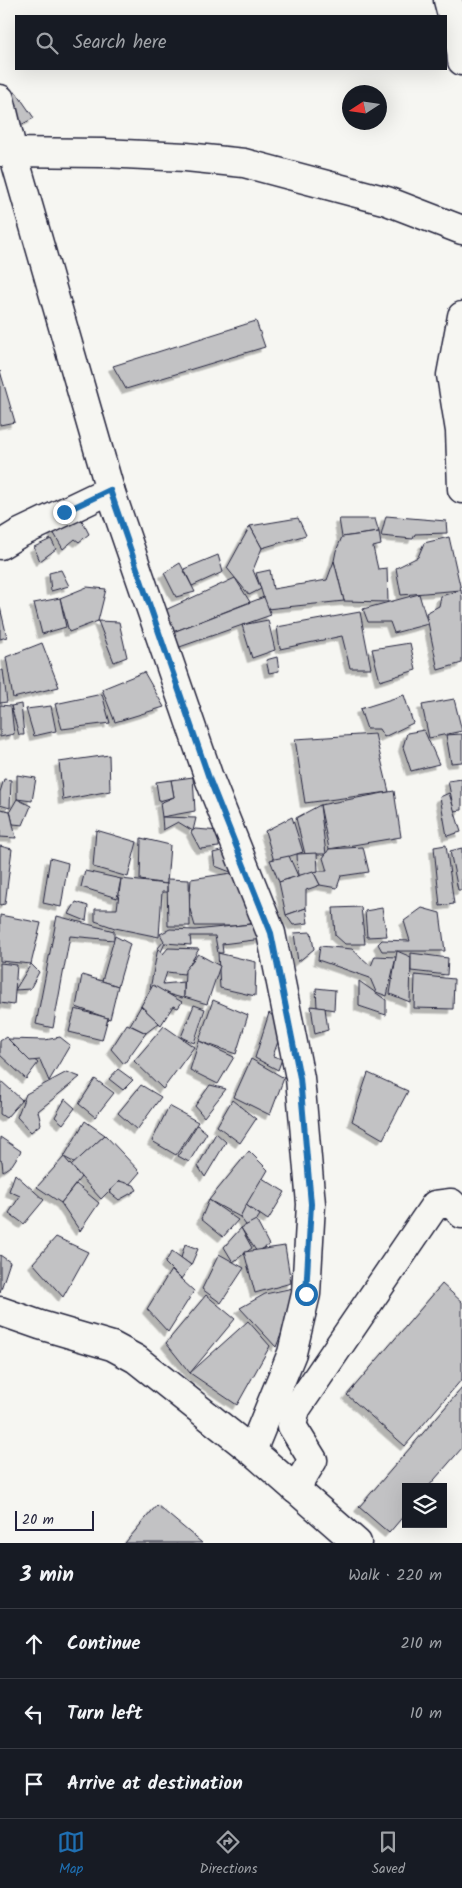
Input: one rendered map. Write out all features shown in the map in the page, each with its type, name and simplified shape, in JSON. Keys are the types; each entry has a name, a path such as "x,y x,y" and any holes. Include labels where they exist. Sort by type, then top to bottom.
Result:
{"street":[{"path":"448,0 462,61"},
{"path":"0,99 6,152 110,490 209,778 271,933 300,1078 311,1204 306,1294 292,1353 252,1451"},
{"path":"6,152 186,157 244,164 387,202 462,230"},
{"path":"462,316 451,375 460,431 462,489"},
{"path":"0,545 18,534 110,490"},
{"path":"295,1489 313,1460 292,1426 296,1409 435,1205 451,1203 462,1214"},
{"path":"0,1311 112,1346 136,1359 252,1451 357,1543"}],"building":[{"path":"16,92 34,118 0,136 0,100"},
{"path":"256,321 265,347 126,389 113,366"},
{"path":"0,371 15,422 0,425"},
{"path":"78,513 89,534 79,542 75,539 63,549 52,530"},
{"path":"386,516 446,521 447,533 415,534 413,539 381,536"},
{"path":"298,518 306,535 262,548 250,526"},
{"path":"339,519 375,519 379,532 342,537"},
{"path":"250,526 262,548 253,570 261,589 249,595 227,568"},
{"path":"379,532 381,545 373,547 378,569 387,568 388,602 344,601 334,561 342,537"},
{"path":"449,537 461,590 401,595 396,568 418,557 424,543"},
{"path":"51,539 56,549 40,561 34,547"},
{"path":"218,555 223,572 192,586 184,569"},
{"path":"334,561 344,601 267,609 256,573 270,570 273,589 327,580"},
{"path":"180,563 195,592 176,597 164,573"},
{"path":"61,570 69,586 51,591 49,573"},
{"path":"235,578 250,602 168,634 161,612"},
{"path":"87,587 106,589 98,621 69,632 60,598"},
{"path":"461,590 462,663 438,670 426,613 439,606 441,596"},
{"path":"419,594 428,624 394,633 390,622 368,622 363,609"},
{"path":"264,597 271,615 174,649 168,634"},
{"path":"60,598 66,627 42,634 34,603"},
{"path":"0,607 7,637 0,639"},
{"path":"360,612 371,668 350,668 342,636 280,649 277,627"},
{"path":"268,620 275,650 252,658 242,625"},
{"path":"98,621 119,622 127,657 114,662"},
{"path":"42,643 59,687 13,698 6,657"},
{"path":"410,643 416,670 380,681 372,649"},
{"path":"277,657 279,671 269,673 266,660"},
{"path":"3,670 7,702 0,703 0,671"},
{"path":"144,672 164,707 115,722 102,689"},
{"path":"102,694 110,723 62,729 55,704"},
{"path":"404,695 413,723 384,737 379,729 367,729 360,709"},
{"path":"454,699 462,731 429,738 422,705"},
{"path":"21,704 24,735 19,735 11,706"},
{"path":"0,705 11,706 14,734 0,737"},
{"path":"51,706 56,731 34,736 26,709"},
{"path":"424,730 439,764 411,771 403,747 407,733"},
{"path":"375,734 389,792 305,803 295,739"},
{"path":"462,734 462,762 451,763 446,735"},
{"path":"109,755 110,791 63,800 59,762"},
{"path":"17,775 36,778 32,801 17,799"},
{"path":"193,777 195,811 162,817 160,803 174,797 171,780"},
{"path":"4,779 11,780 10,808 0,805 0,792"},
{"path":"462,779 462,810 454,811 448,781"},
{"path":"171,780 174,797 159,801 156,782"},
{"path":"394,791 401,837 329,849 320,805"},
{"path":"449,793 461,832 447,836 440,797"},
{"path":"17,799 31,806 23,825 13,824 10,811"},
{"path":"320,805 326,854 305,854 296,818"},
{"path":"0,809 10,811 16,838 0,837"},
{"path":"162,817 196,818 193,831 178,822 163,830"},
{"path":"292,817 303,852 274,861 265,831"},
{"path":"195,829 220,831 219,847 200,849 191,832"},
{"path":"96,830 137,842 128,877 93,867"},
{"path":"141,838 170,845 167,884 140,880"},
{"path":"446,845 454,904 440,906 434,847"},
{"path":"0,846 12,849 5,904 0,905"},
{"path":"363,847 369,872 341,876 337,888 320,885 313,871 327,871 323,858 329,849"},
{"path":"462,848 462,890 458,890 450,851"},
{"path":"229,849 233,873 215,866 213,853"},
{"path":"317,853 318,871 298,876 297,854"},
{"path":"289,856 298,876 279,882 270,860"},
{"path":"50,858 68,863 61,907 43,903"},
{"path":"85,871 121,879 117,898 81,887"},
{"path":"313,871 320,885 306,890 306,908 286,915 279,882"},
{"path":"238,872 257,923 233,926 195,926 189,906 191,879"},
{"path":"121,879 167,884 167,892 162,892 159,937 115,928 95,921 95,909 117,909"},
{"path":"167,879 189,880 190,926 168,926"},
{"path":"76,902 88,906 86,921 69,914"},
{"path":"361,907 365,944 345,944 335,935 333,908"},
{"path":"306,908 308,923 293,925 286,915"},
{"path":"382,908 387,936 367,937 365,911"},
{"path":"422,908 440,913 445,951 382,951 378,944 382,940 410,941 404,921"},
{"path":"0,915 41,923 31,964 0,961"},
{"path":"57,916 114,931 114,940 70,936 53,1028 36,1024"},
{"path":"261,923 262,939 222,944 223,953 218,953 215,936 190,936 191,945 165,943 161,952 158,948 164,941 160,934 170,929 195,930"},
{"path":"311,932 314,949 298,962 294,933"},
{"path":"115,936 130,944 118,986 102,981"},
{"path":"320,946 352,949 371,966 375,956 396,957 387,996 376,992 370,978 318,960"},
{"path":"158,948 163,954 168,948 199,949 184,974 167,972 163,984 184,982 184,997 150,989"},
{"path":"397,951 411,957 410,1002 390,994"},
{"path":"218,953 256,962 255,996 220,988"},
{"path":"411,953 448,958 447,975 411,971"},
{"path":"198,954 220,966 207,1004 184,997 185,970"},
{"path":"0,963 17,965 14,1005 0,1003"},
{"path":"31,964 39,972 30,989 15,990"},
{"path":"82,975 118,986 110,1019 76,1007"},
{"path":"415,975 454,979 453,1009 414,1008"},
{"path":"359,981 386,1000 386,1015 359,1006"},
{"path":"153,985 182,1002 178,1008 173,1006 161,1025 141,1006"},
{"path":"316,988 335,990 334,1010 317,1007"},
{"path":"213,1000 248,1015 236,1054 199,1041"},
{"path":"194,1005 205,1009 194,1043 181,1037"},
{"path":"141,1006 159,1023 146,1033 130,1025"},
{"path":"311,1006 325,1008 328,1030 315,1034"},
{"path":"75,1009 108,1018 102,1040 69,1032"},
{"path":"269,1013 284,1024 273,1056 282,1059 278,1070 255,1058"},
{"path":"127,1024 146,1033 124,1064 111,1049"},
{"path":"164,1026 194,1047 163,1089 134,1061"},
{"path":"6,1037 38,1063 26,1079 0,1055 0,1041"},
{"path":"60,1037 70,1045 49,1081 40,1060 30,1061 8,1039 45,1040"},
{"path":"199,1041 234,1057 218,1084 190,1070"},
{"path":"251,1059 284,1078 270,1115 234,1097"},
{"path":"118,1069 133,1080 123,1090 109,1079"},
{"path":"67,1072 80,1077 38,1111 41,1124 31,1132 17,1117 26,1094"},
{"path":"368,1073 408,1091 383,1139 352,1121"},
{"path":"95,1079 114,1093 95,1117 79,1104"},
{"path":"1,1081 22,1100 6,1118 0,1114"},
{"path":"141,1085 161,1097 137,1130 118,1113"},
{"path":"210,1085 226,1089 204,1117 195,1106"},
{"path":"65,1099 75,1108 63,1124 55,1117"},
{"path":"232,1100 256,1119 240,1143 217,1126"},
{"path":"169,1106 198,1122 176,1155 152,1141"},
{"path":"85,1121 105,1135 75,1163 64,1157"},
{"path":"197,1125 207,1133 189,1162 178,1156"},
{"path":"216,1133 226,1142 205,1177 198,1166"},
{"path":"105,1135 140,1172 128,1186 119,1181 101,1199 71,1166"},
{"path":"0,1137 21,1151 12,1165 3,1171 2,1161 0,1160"},
{"path":"249,1151 268,1170 240,1217 209,1200"},
{"path":"64,1157 81,1177 61,1203 37,1187"},
{"path":"15,1174 44,1200 24,1224 9,1213 20,1196 9,1191"},
{"path":"262,1178 285,1192 268,1220 246,1205"},
{"path":"119,1181 134,1185 137,1190 119,1200 109,1192"},
{"path":"76,1184 99,1203 80,1231 61,1203"},
{"path":"209,1200 238,1220 223,1237 201,1219"},
{"path":"246,1205 260,1215 251,1228 240,1217"},
{"path":"256,1220 269,1245 257,1252 241,1228"},
{"path":"241,1228 252,1248 233,1262 224,1247"},
{"path":"56,1237 88,1252 63,1297 33,1263"},
{"path":"185,1244 198,1249 191,1265 181,1258"},
{"path":"285,1246 291,1283 255,1293 244,1252"},
{"path":"172,1251 191,1265 181,1279 165,1263"},
{"path":"219,1254 244,1268 221,1303 202,1289"},
{"path":"0,1255 10,1262 0,1292"},
{"path":"171,1270 194,1291 168,1332 147,1309"},
{"path":"442,1284 462,1302 462,1379 405,1446 347,1395"},
{"path":"293,1288 294,1303 276,1347 240,1308 265,1294"},
{"path":"206,1295 235,1319 190,1373 166,1343"},
{"path":"248,1321 270,1346 237,1405 190,1373"},
{"path":"462,1388 462,1448 431,1483 402,1483 402,1518 389,1533 359,1507"},
{"path":"157,1505 202,1543 125,1543"}],"route":[{"path":"64,512 110,490 209,778 271,933 300,1078 311,1204 306,1294"}]}
